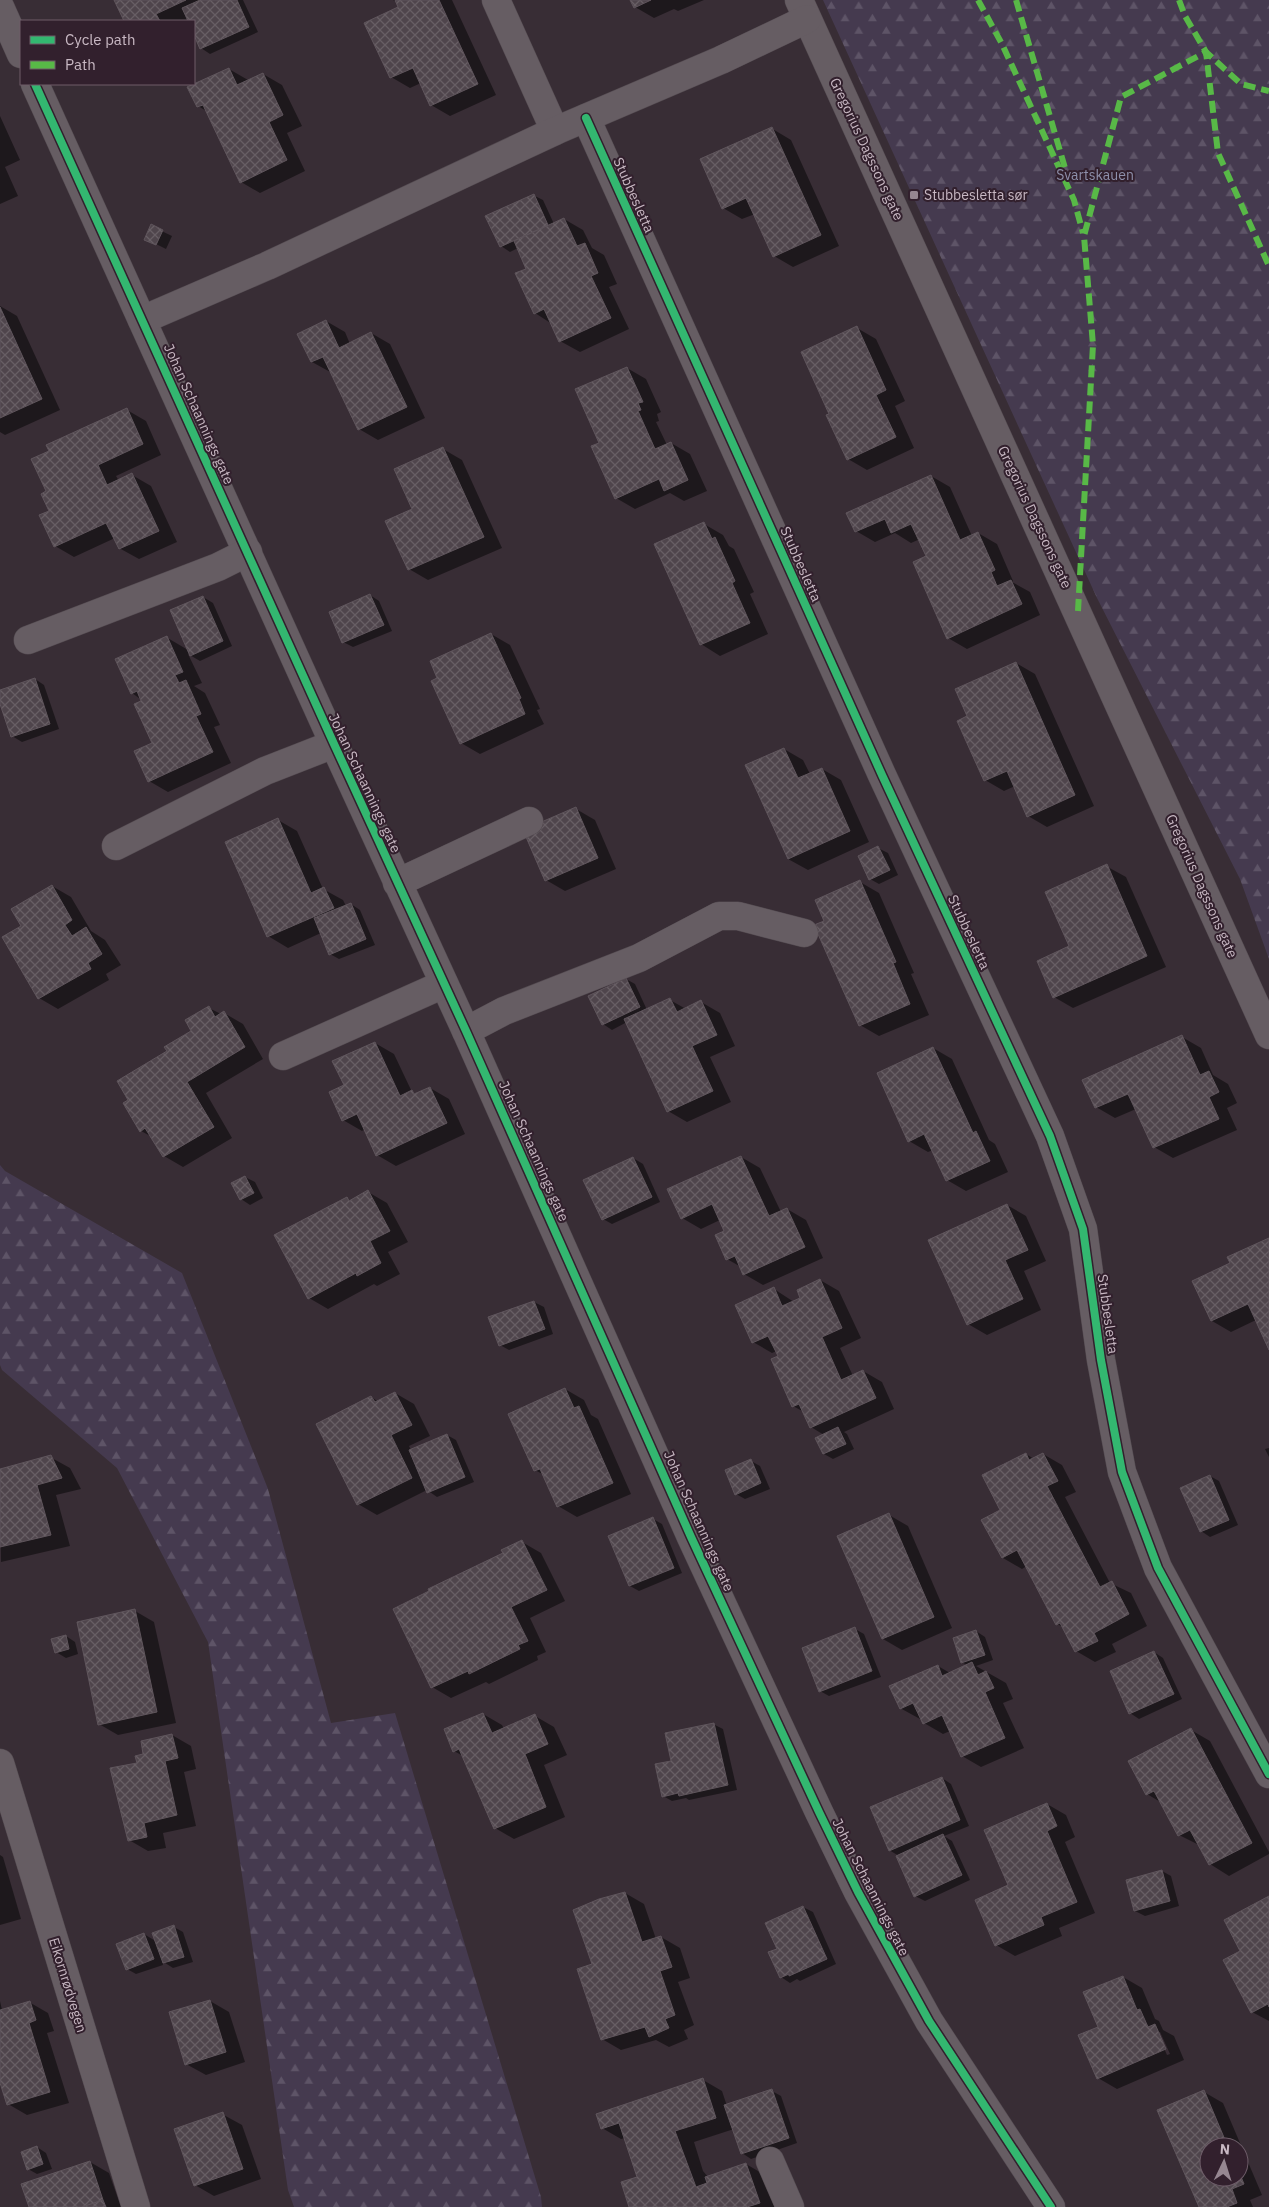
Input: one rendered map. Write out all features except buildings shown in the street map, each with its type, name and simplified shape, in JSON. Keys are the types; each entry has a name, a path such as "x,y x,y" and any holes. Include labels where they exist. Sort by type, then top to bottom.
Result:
{"street":[{"path":"496,0 555,131"},
{"path":"0,7 20,52"},
{"path":"142,320 267,266 555,131 721,60 803,9"},
{"name":"Gregorius Dagssons gate","path":"803,9 1269,1035"},
{"name":"Johan Schaannings gate","path":"35,85 466,1031 691,1537 858,1892 929,2021 1051,2207"},
{"name":"Stubbesletta","path":"586,118 878,766 1050,1136 1083,1229 1101,1360 1122,1472 1158,1568 1269,1774"},
{"path":"28,640 218,567 248,552"},
{"path":"116,846 264,771 334,744"},
{"path":"397,883 529,820"},
{"path":"466,1031 504,1012 639,958 719,916 738,916 804,933"},
{"path":"283,1056 444,984"},
{"name":"Eikornrødvegen","path":"0,1763 136,2207"},
{"path":"770,2161 790,2207"}],"green space":[{"name":"Svartskauen","path":"823,0 1269,0 1269,959 1240,879 1097,598"},
{"path":"0,1165 5,1171 182,1273 268,1489 331,1723 395,1713 541,2197 542,2207 294,2207 288,2190 208,1642 117,1468 2,1370 0,1365"}],"marked path":[{"path":"978,0 1002,44 1074,200 1083,233"},
{"path":"1016,0 1065,168"},
{"path":"1179,0 1185,16 1206,52 1218,153 1269,266"},
{"path":"1078,611 1093,345 1084,236 1121,97 1206,52 1241,84 1269,91"}],"cycle path":[{"path":"35,85 466,1031 691,1537 819,1812 858,1892 929,2021 1051,2207"},
{"path":"586,118 882,775 1050,1136 1083,1229 1101,1360 1122,1472 1158,1568 1269,1774"}],"place":[{"name":"Stubbesletta sør","path":"914,195"}]}
